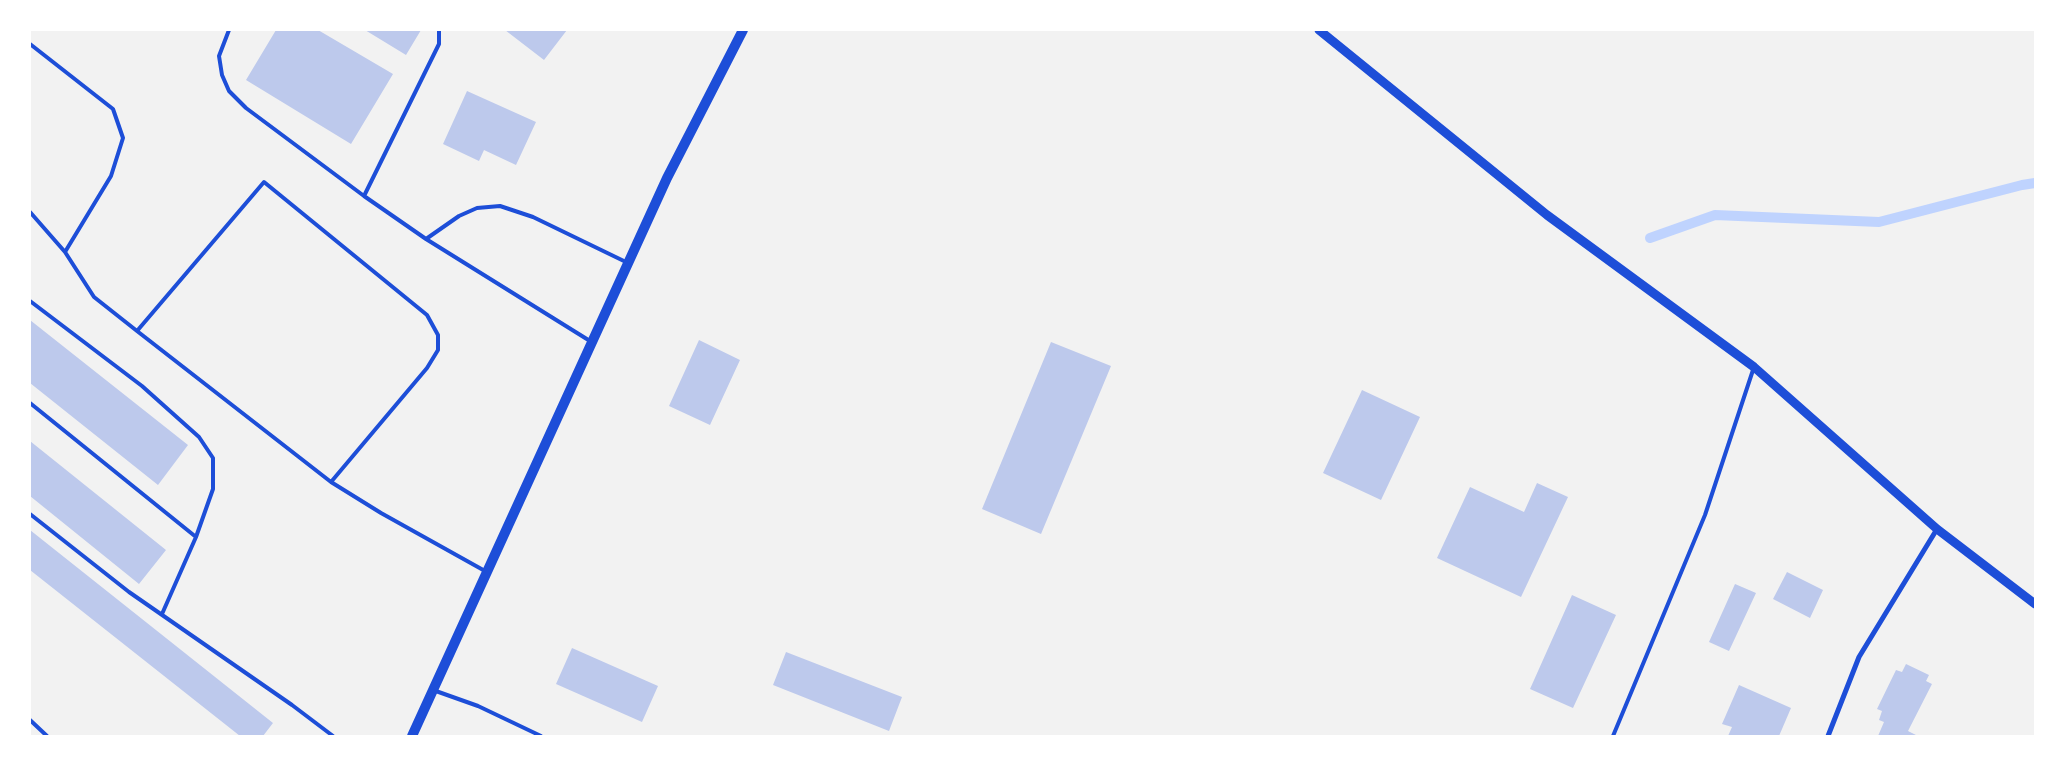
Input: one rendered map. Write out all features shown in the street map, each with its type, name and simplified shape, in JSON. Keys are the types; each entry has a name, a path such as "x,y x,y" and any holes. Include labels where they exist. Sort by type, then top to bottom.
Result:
{"main road":[{"path":"412,736 667,178 743,30"}],"street":[{"path":"1319,30 1547,215 1754,367 1937,528 2035,604"},
{"path":"1828,736 1859,657 1937,528"}],"lane":[{"path":"230,30 219,56 222,75 229,91 246,108 364,196 426,239 592,342"},
{"path":"364,196 439,44 439,30"},
{"path":"30,44 114,109 124,138 111,176 65,252"},
{"path":"137,332 264,182 427,315 438,335 438,350 427,368 331,482"},
{"path":"426,239 458,216 477,208 500,206 533,217 628,263"},
{"path":"30,212 65,252 94,297 137,332 331,482 382,514 487,572"},
{"path":"30,301 142,386 199,437 212,458 213,489 196,537 162,614"},
{"path":"1613,736 1705,515 1754,367"},
{"path":"30,403 196,537"},
{"path":"30,514 129,592 292,705 333,736"},
{"path":"434,690 478,706 541,736"},
{"path":"30,720 47,736"}],"building":[{"path":"276,30 318,30 393,74 351,144 246,80"},
{"path":"365,30 421,30 406,55"},
{"path":"505,30 567,30 544,60"},
{"path":"467,91 536,122 516,165 484,150 479,161 443,144"},
{"path":"30,320 188,445 158,485 30,383"},
{"path":"699,340 740,360 710,425 669,406"},
{"path":"1051,342 1111,366 1041,534 982,509"},
{"path":"1362,390 1420,417 1381,500 1323,473"},
{"path":"30,441 166,550 139,584 30,496"},
{"path":"1537,483 1568,497 1521,597 1437,558 1470,487 1524,512"},
{"path":"30,530 273,723 263,736 240,736 30,570"},
{"path":"1787,572 1823,590 1810,618 1773,599"},
{"path":"1735,584 1756,593 1729,651 1709,642"},
{"path":"1572,595 1616,615 1573,708 1530,689"},
{"path":"572,648 658,686 642,722 556,684"},
{"path":"786,652 902,697 889,731 773,685"},
{"path":"1906,664 1929,675 1926,681 1932,684 1908,731 1918,736 1878,736 1884,722 1879,720 1882,711 1877,709 1896,670 1902,672"},
{"path":"1739,685 1791,708 1779,736 1728,736 1732,727 1722,724"}],"waterway":[{"path":"1650,238 1715,215 1879,222 2035,183"}]}
